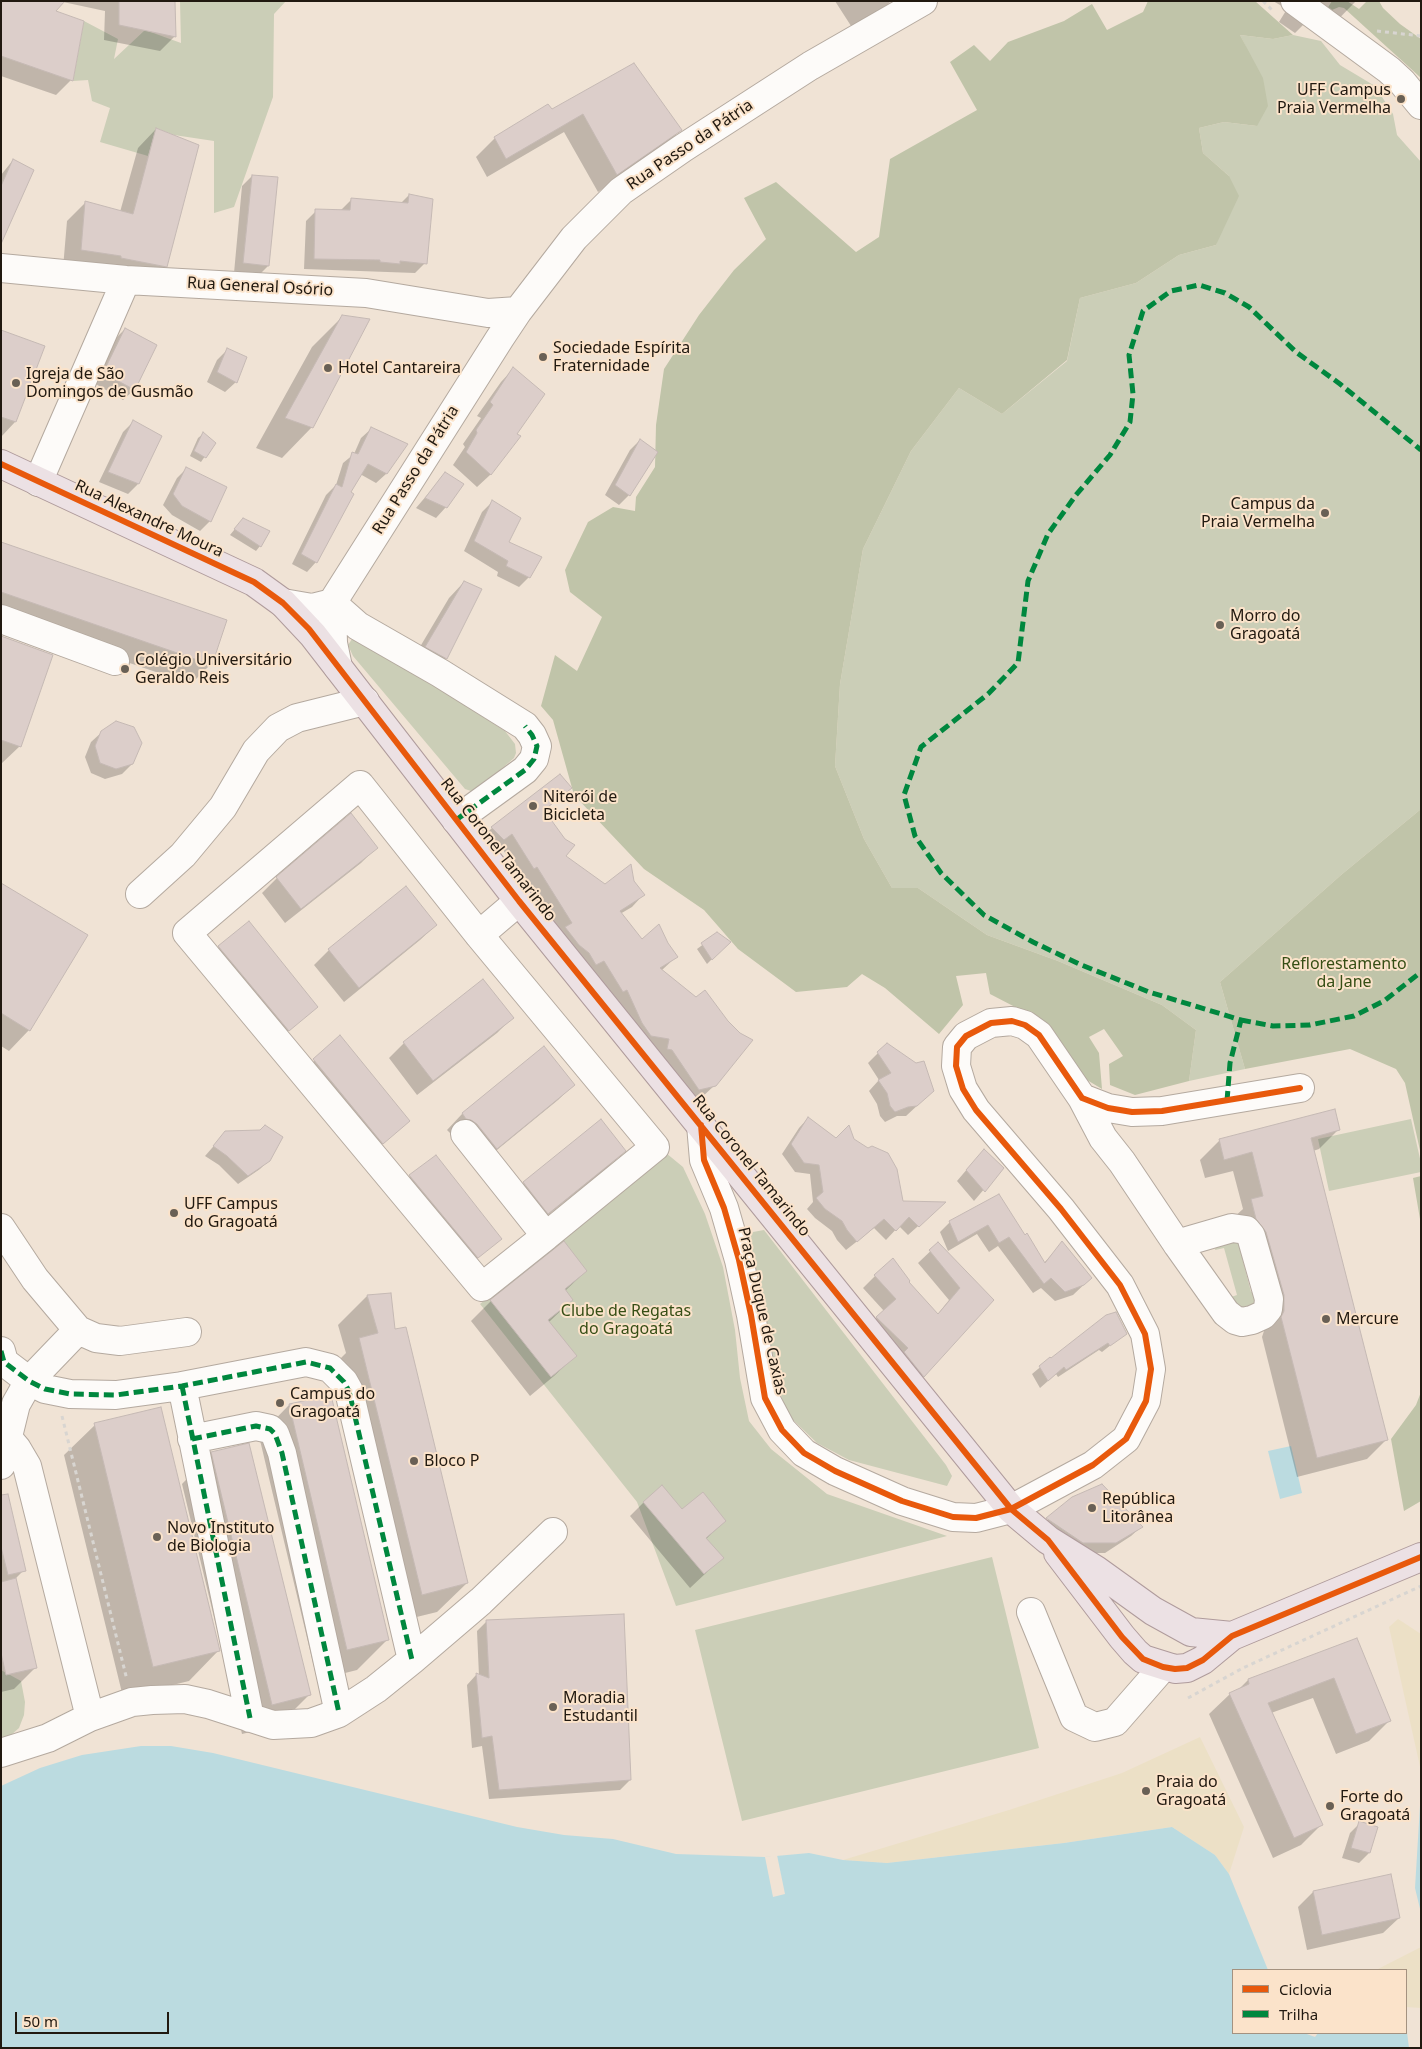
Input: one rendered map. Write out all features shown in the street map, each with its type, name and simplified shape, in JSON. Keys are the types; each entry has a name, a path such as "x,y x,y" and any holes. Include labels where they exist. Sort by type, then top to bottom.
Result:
{"main road":[{"name":"Rua Alexandre Moura","path":"1,464 254,582 283,603"},
{"name":"Rua Coronel Tamarindo","path":"283,603 309,629 519,901 1012,1509 1048,1540 1096,1570 1152,1611 1191,1632 1232,1636"},
{"name":"Rua Coronel Tamarindo","path":"1048,1540 1129,1644 1143,1659 1163,1667 1187,1668 1203,1660 1232,1636"},
{"path":"1232,1636 1421,1557"},
{"path":"1129,1644 1135,1622 1143,1615 1152,1611"},
{"path":"1163,1667 1181,1648 1183,1637 1181,1626"}],"street":[{"name":"Rua Passo da Pátria","path":"332,603 500,338 518,311 574,238 621,191 810,66 924,1"},
{"path":"1295,1 1389,70 1402,82 1421,106"},
{"name":"Rua General Osório","path":"1,268 126,280 366,293 488,313 518,311"},
{"path":"38,482 126,280"},
{"path":"488,313 500,338"},
{"path":"283,603 312,608 332,603"},
{"path":"332,603 333,643 338,667"},
{"path":"332,603 358,626 440,673 525,726 532,735 536,746 534,759 525,770 456,820"},
{"path":"1,619 115,662"},
{"path":"140,894 183,855 223,807 256,751 278,728 297,718 365,701"},
{"path":"360,785 479,935 655,1147 482,1287 187,932 360,785"},
{"path":"479,935 519,901"},
{"name":"Praça Duque de Caxias","path":"701,1125 704,1160 724,1208 739,1260 765,1398 782,1430 804,1453 835,1471 902,1501 954,1516 976,1518 1012,1509 1092,1465 1126,1439 1146,1401 1151,1369 1145,1334 1120,1285 1061,1209 976,1110 963,1090 956,1066 957,1047 966,1036 992,1023 1012,1021 1026,1024 1040,1035 1082,1098 1103,1138 1122,1162 1177,1244"},
{"path":"1082,1098 1108,1108 1132,1112 1162,1111 1300,1088"},
{"path":"465,1134 546,1236"},
{"path":"1,1228 34,1279 78,1330 96,1338 120,1341 186,1332"},
{"path":"1,1465 5,1434 16,1404 29,1381 78,1330"},
{"path":"1,1351 4,1362 29,1381 55,1392 116,1395 182,1386 306,1362 330,1368 344,1382 351,1401 412,1660"},
{"path":"182,1386 250,1718"},
{"path":"192,1439 256,1426 263,1426 275,1434 280,1447 340,1713"},
{"path":"5,1434 27,1466 90,1717"},
{"path":"1,1753 48,1738 90,1717 132,1702 185,1699 208,1704 273,1725 312,1723 340,1713 376,1689 412,1660 481,1601 553,1532"},
{"path":"1031,1612 1074,1717 1094,1726 1115,1722 1163,1667"}],"path":[{"path":"1376,30 1421,36"},
{"path":"55,1392 132,1702"},
{"path":"1188,1698 1243,1668 1421,1586"}],"green space":[{"path":"180,1 286,1 274,14 273,97 234,207 214,213 214,141 174,135 156,128 148,156 100,142 110,108 92,101 88,80 73,81 84,21 118,39 114,59 145,30 181,43"},
{"path":"1148,1 1255,1 1293,35 1273,39 1240,35 1263,78 1268,106 1257,126 1224,122 1199,128 1203,153 1229,176 1239,196 1216,245 1179,255 1136,283 1080,298 1067,360 1002,414 959,388 911,451 863,549 840,684 835,766 864,839 892,888 918,888 987,935 1058,961 1162,1005 1196,1030 1189,1081 1135,1095 1110,1085 1109,1064 1123,1056 1104,1029 1089,1037 1099,1053 1102,1089 1082,1077 1060,1041 1017,1008 990,994 986,973 956,976 963,1005 939,1034 885,988 862,974 847,987 796,992 738,949 704,910 644,869 574,795 553,720 541,706 555,655 577,671 602,617 570,592 565,570 588,522 613,507 635,511 636,497 655,467 656,425 664,369 699,315 734,270 766,239 744,198 776,182 856,252 879,237 890,159 977,110 950,62 974,45 990,61 1008,42 1064,21 1092,4 1107,30 1143,12"},
{"path":"1332,1 1347,1 1359,9 1367,1 1379,1 1383,8 1400,24 1421,39 1421,78 1344,8 1339,7 1332,10 1320,20"},
{"path":"1240,35 1273,39 1293,35 1321,41 1340,65 1375,86 1393,114 1397,135 1421,162 1421,809 1341,875 1220,982 1245,1069 1189,1081 1196,1030 1162,1005 1058,961 987,935 918,888 892,888 864,839 835,766 840,684 863,549 911,451 959,388 1002,414 1067,361 1080,298 1136,283 1179,255 1216,245 1229,176 1203,153 1199,128 1224,122 1257,126 1246,47"},
{"path":"352,639 366,642 505,731 515,744 516,753 514,758 477,790 465,789 353,656 348,645"},
{"name":"Reflorestamento da Jane","path":"1421,809 1421,1155 1405,1083 1396,1069 1350,1049 1245,1069 1220,982 1341,875"},
{"path":"1411,1119 1421,1163 1421,1172 1329,1191 1318,1139"},
{"name":"Clube de Regatas do Gragoatá","path":"666,1153 683,1167 705,1214 723,1267 735,1330 740,1378 749,1421 771,1449 827,1494 947,1536 676,1606 637,1502 480,1304"},
{"path":"1421,1176 1421,1225 1413,1178"},
{"path":"764,1230 946,1465 952,1476 947,1486 849,1460 817,1443 788,1415 775,1379 769,1338 747,1238 753,1232"},
{"path":"1236,1234 1251,1292 1258,1291 1255,1303 1243,1309 1228,1298 1237,1295 1224,1248 1215,1250 1216,1245"},
{"path":"1421,1392 1421,1501 1404,1511 1391,1439 1416,1405"},
{"path":"992,1557 1039,1748 742,1821 695,1630"},
{"path":"1,1670 21,1681 25,1702 24,1715 19,1728 1,1744"}],"sand":[{"path":"1398,1619 1421,1634 1421,1771 1389,1627"},
{"name":"Praia do Gragoatá","path":"1200,1737 1244,1827 1229,1874 1215,1855 1172,1827 1064,1843 887,1863 843,1860 1009,1810 1122,1773"},
{"path":"1421,1947 1421,2008 1407,2007 1407,1969 1378,1969"}],"water":[{"path":"1291,1446 1302,1493 1280,1499 1268,1451"},
{"path":"141,1746 171,1746 213,1753 517,1827 564,1835 613,1839 676,1854 765,1857 809,1853 843,1860 887,1863 1064,1843 1172,1827 1215,1855 1229,1874 1268,1969 1232,1969 1232,2034 1307,2034 1315,2037 1317,2034 1407,2034 1407,2032 1409,2048 1,2048 1,1786 40,1768 82,1755"},
{"path":"1421,1789 1421,1913 1415,1888"}],"pier":[{"path":"777,1855 785,1894 773,1897 765,1857"}],"building":[{"path":"1,1 65,1 56,11 84,21 73,81 1,56"},
{"path":"119,1 175,1 176,37 119,25"},
{"path":"634,63 682,130 617,175 583,114 506,159 494,137 548,104 552,109"},
{"path":"156,128 199,145 167,267 121,258 121,256 81,250 85,201 133,214"},
{"path":"13,159 34,170 1,244 1,186"},
{"path":"252,175 278,177 269,266 243,263"},
{"path":"409,194 433,199 427,264 400,261 400,264 380,262 380,260 314,259 315,209 350,210 351,198 408,203"},
{"name":"Hotel Cantareira","path":"342,315 370,319 313,428 285,418"},
{"path":"125,328 157,345 135,390 103,373"},
{"name":"Igreja de São Domingos de Gusmão","path":"1,330 45,346 16,422 1,417"},
{"path":"227,348 247,357 237,383 217,372"},
{"path":"513,367 545,394 517,434 521,436 491,475 466,452 477,433 476,430 493,405 490,402"},
{"path":"133,420 162,436 139,484 108,472"},
{"path":"371,427 408,444 387,474 368,464 351,492 354,494 317,563 301,554 336,484 342,487 352,452 358,454"},
{"path":"203,432 216,443 206,458 194,451"},
{"path":"640,439 658,452 630,496 615,485"},
{"path":"186,467 227,487 211,522 182,506 173,494"},
{"path":"445,472 464,484 447,508 425,498"},
{"path":"492,500 521,518 509,542 542,557 530,578 506,566 508,561 474,541"},
{"path":"243,518 270,531 261,547 234,529"},
{"path":"1,542 227,620 212,665 1,592"},
{"path":"464,581 482,589 447,659 425,647"},
{"path":"1,636 53,655 21,747 1,740"},
{"path":"116,721 134,727 142,743 133,764 116,769 100,763 95,746 101,731"},
{"path":"560,774 572,788 544,810 565,839 575,845 566,856 605,884 631,864 634,881 645,895 620,911 642,939 659,924 668,943 678,957 660,968 696,997 705,990 728,1021 740,1033 753,1040 716,1086 699,1090 672,1050 667,1049 669,1039 651,1036 642,1023 627,990 623,992 604,961 596,965 589,953 579,945 565,927 572,923 537,867 534,869 512,834 504,840 491,827"},
{"path":"351,813 378,848 301,909 276,877"},
{"path":"1,883 88,935 30,1031 1,1013"},
{"path":"406,886 437,925 359,988 328,949"},
{"path":"249,921 318,1007 289,1031 218,946"},
{"path":"717,932 731,942 712,960 701,943"},
{"path":"483,979 514,1018 433,1081 403,1042"},
{"path":"340,1035 410,1121 383,1144 313,1059"},
{"path":"887,1043 916,1063 924,1061 934,1091 917,1106 895,1112 890,1106 887,1093 878,1080 891,1073 877,1052"},
{"path":"544,1046 575,1085 497,1149 477,1124 466,1119 462,1113"},
{"path":"1335,1109 1340,1130 1311,1138 1388,1440 1317,1458 1281,1317 1284,1311 1284,1295 1266,1232 1256,1219 1251,1199 1263,1196 1252,1152 1224,1160 1219,1139"},
{"path":"808,1117 836,1138 849,1125 854,1139 868,1148 872,1146 888,1153 897,1169 903,1201 946,1202 919,1227 909,1217 896,1231 884,1219 857,1242 842,1221 825,1209 816,1198 823,1192 819,1165 804,1163 791,1144"},
{"path":"601,1119 626,1151 548,1214 523,1182"},
{"path":"265,1125 283,1137 270,1161 248,1176 227,1156 213,1146 225,1131 260,1130"},
{"path":"984,1149 1004,1168 985,1192 966,1170"},
{"path":"436,1155 502,1239 478,1258 409,1175"},
{"path":"999,1194 1025,1235 1027,1233 1045,1263 1062,1241 1092,1278 1084,1285 1065,1292 1051,1278 1044,1284 1009,1237 999,1243 988,1225 958,1242 949,1221"},
{"path":"564,1241 587,1271 565,1289 573,1300 548,1320 577,1356 551,1377 490,1300"},
{"path":"938,1242 994,1300 924,1377 904,1352 908,1348 876,1317 896,1299 874,1275 893,1258 909,1282 938,1314 960,1288 929,1250"},
{"name":"Bloco P","path":"391,1293 395,1329 406,1327 468,1583 422,1595 359,1338 378,1333 367,1295"},
{"path":"1116,1312 1127,1334 1110,1346 1108,1343 1066,1370 1064,1367 1048,1381 1039,1366 1106,1315"},
{"path":"331,1395 389,1640 347,1650 289,1404"},
{"name":"Novo Instituto de Biologia","path":"161,1407 220,1651 153,1667 94,1423"},
{"path":"249,1443 311,1695 272,1705 211,1452"},
{"name":"República Litorânea","path":"1102,1484 1143,1527 1116,1543 1083,1543 1046,1518 1072,1497"},
{"path":"662,1485 682,1509 703,1492 726,1521 706,1538 724,1558 704,1574 643,1502"},
{"path":"8,1494 26,1571 8,1575 1,1547 1,1495"},
{"path":"16,1578 37,1668 6,1675 1,1653 1,1582"},
{"name":"Moradia Estudantil","path":"624,1614 631,1780 499,1790 492,1736 482,1738 476,1673 489,1678 486,1620"},
{"path":"1357,1638 1391,1721 1356,1734 1334,1678 1268,1703 1323,1825 1294,1838 1229,1693 1249,1684 1248,1679"},
{"path":"1359,1821 1378,1827 1370,1853 1351,1848"},
{"path":"1391,1874 1400,1918 1322,1935 1313,1891"}],"marked path":[{"path":"1227,1101 1230,1063 1241,1020 1149,992 1079,964 1033,942 984,915 941,873 915,836 904,795 921,747 988,694 1018,663 1028,581 1048,534 1076,495 1110,455 1130,422 1133,394 1129,355 1143,311 1171,291 1199,285 1225,293 1249,307 1296,352 1340,384 1421,450"},
{"path":"456,820 525,770 534,759 537,746 525,726"},
{"path":"1241,1020 1273,1026 1310,1025 1354,1016 1384,1001 1421,972"},
{"path":"1,1351 4,1362 29,1381 45,1389 70,1394 116,1395 182,1386 306,1362 330,1368 344,1382 349,1391 412,1660"},
{"path":"182,1386 250,1718"},
{"path":"192,1439 256,1426 270,1429 275,1434 282,1453 339,1713"}],"cycle path":[{"path":"1,464 254,582 283,603 309,629 519,901 1011,1509 1048,1540 1122,1637 1143,1659 1163,1667 1187,1668 1203,1660 1232,1636 1421,1557"},
{"path":"701,1125 704,1160 724,1208 739,1260 751,1315 765,1398 782,1430 804,1453 835,1471 902,1501 953,1517 976,1518 1011,1509 1093,1465 1126,1439 1146,1401 1151,1369 1145,1334 1120,1285 1061,1209 976,1110 963,1089 956,1066 957,1047 966,1036 991,1023 1012,1021 1025,1025 1039,1035 1082,1098 1108,1108 1132,1112 1162,1111 1300,1088"}],"place":[{"name":"UFF Campus Praia Vermelha","path":"1401,99"},
{"name":"Sociedade Espírita Fraternidade","path":"543,357"},
{"name":"Hotel Cantareira","path":"328,368"},
{"name":"Igreja de São Domingos de Gusmão","path":"16,383"},
{"name":"Campus da Praia Vermelha","path":"1325,513"},
{"name":"Morro do Gragoatá","path":"1220,625"},
{"name":"Colégio Universitário Geraldo Reis","path":"125,669"},
{"name":"Niterói de Bicicleta","path":"533,806"},
{"name":"UFF Campus do Gragoatá","path":"174,1213"},
{"name":"Mercure","path":"1326,1319"},
{"name":"Campus do Gragoatá","path":"280,1403"},
{"name":"Bloco P","path":"414,1461"},
{"name":"República Litorânea","path":"1092,1508"},
{"name":"Novo Instituto de Biologia","path":"157,1537"},
{"name":"Moradia Estudantil","path":"553,1707"},
{"name":"Praia do Gragoatá","path":"1146,1791"},
{"name":"Forte do Gragoatá","path":"1330,1806"}]}
